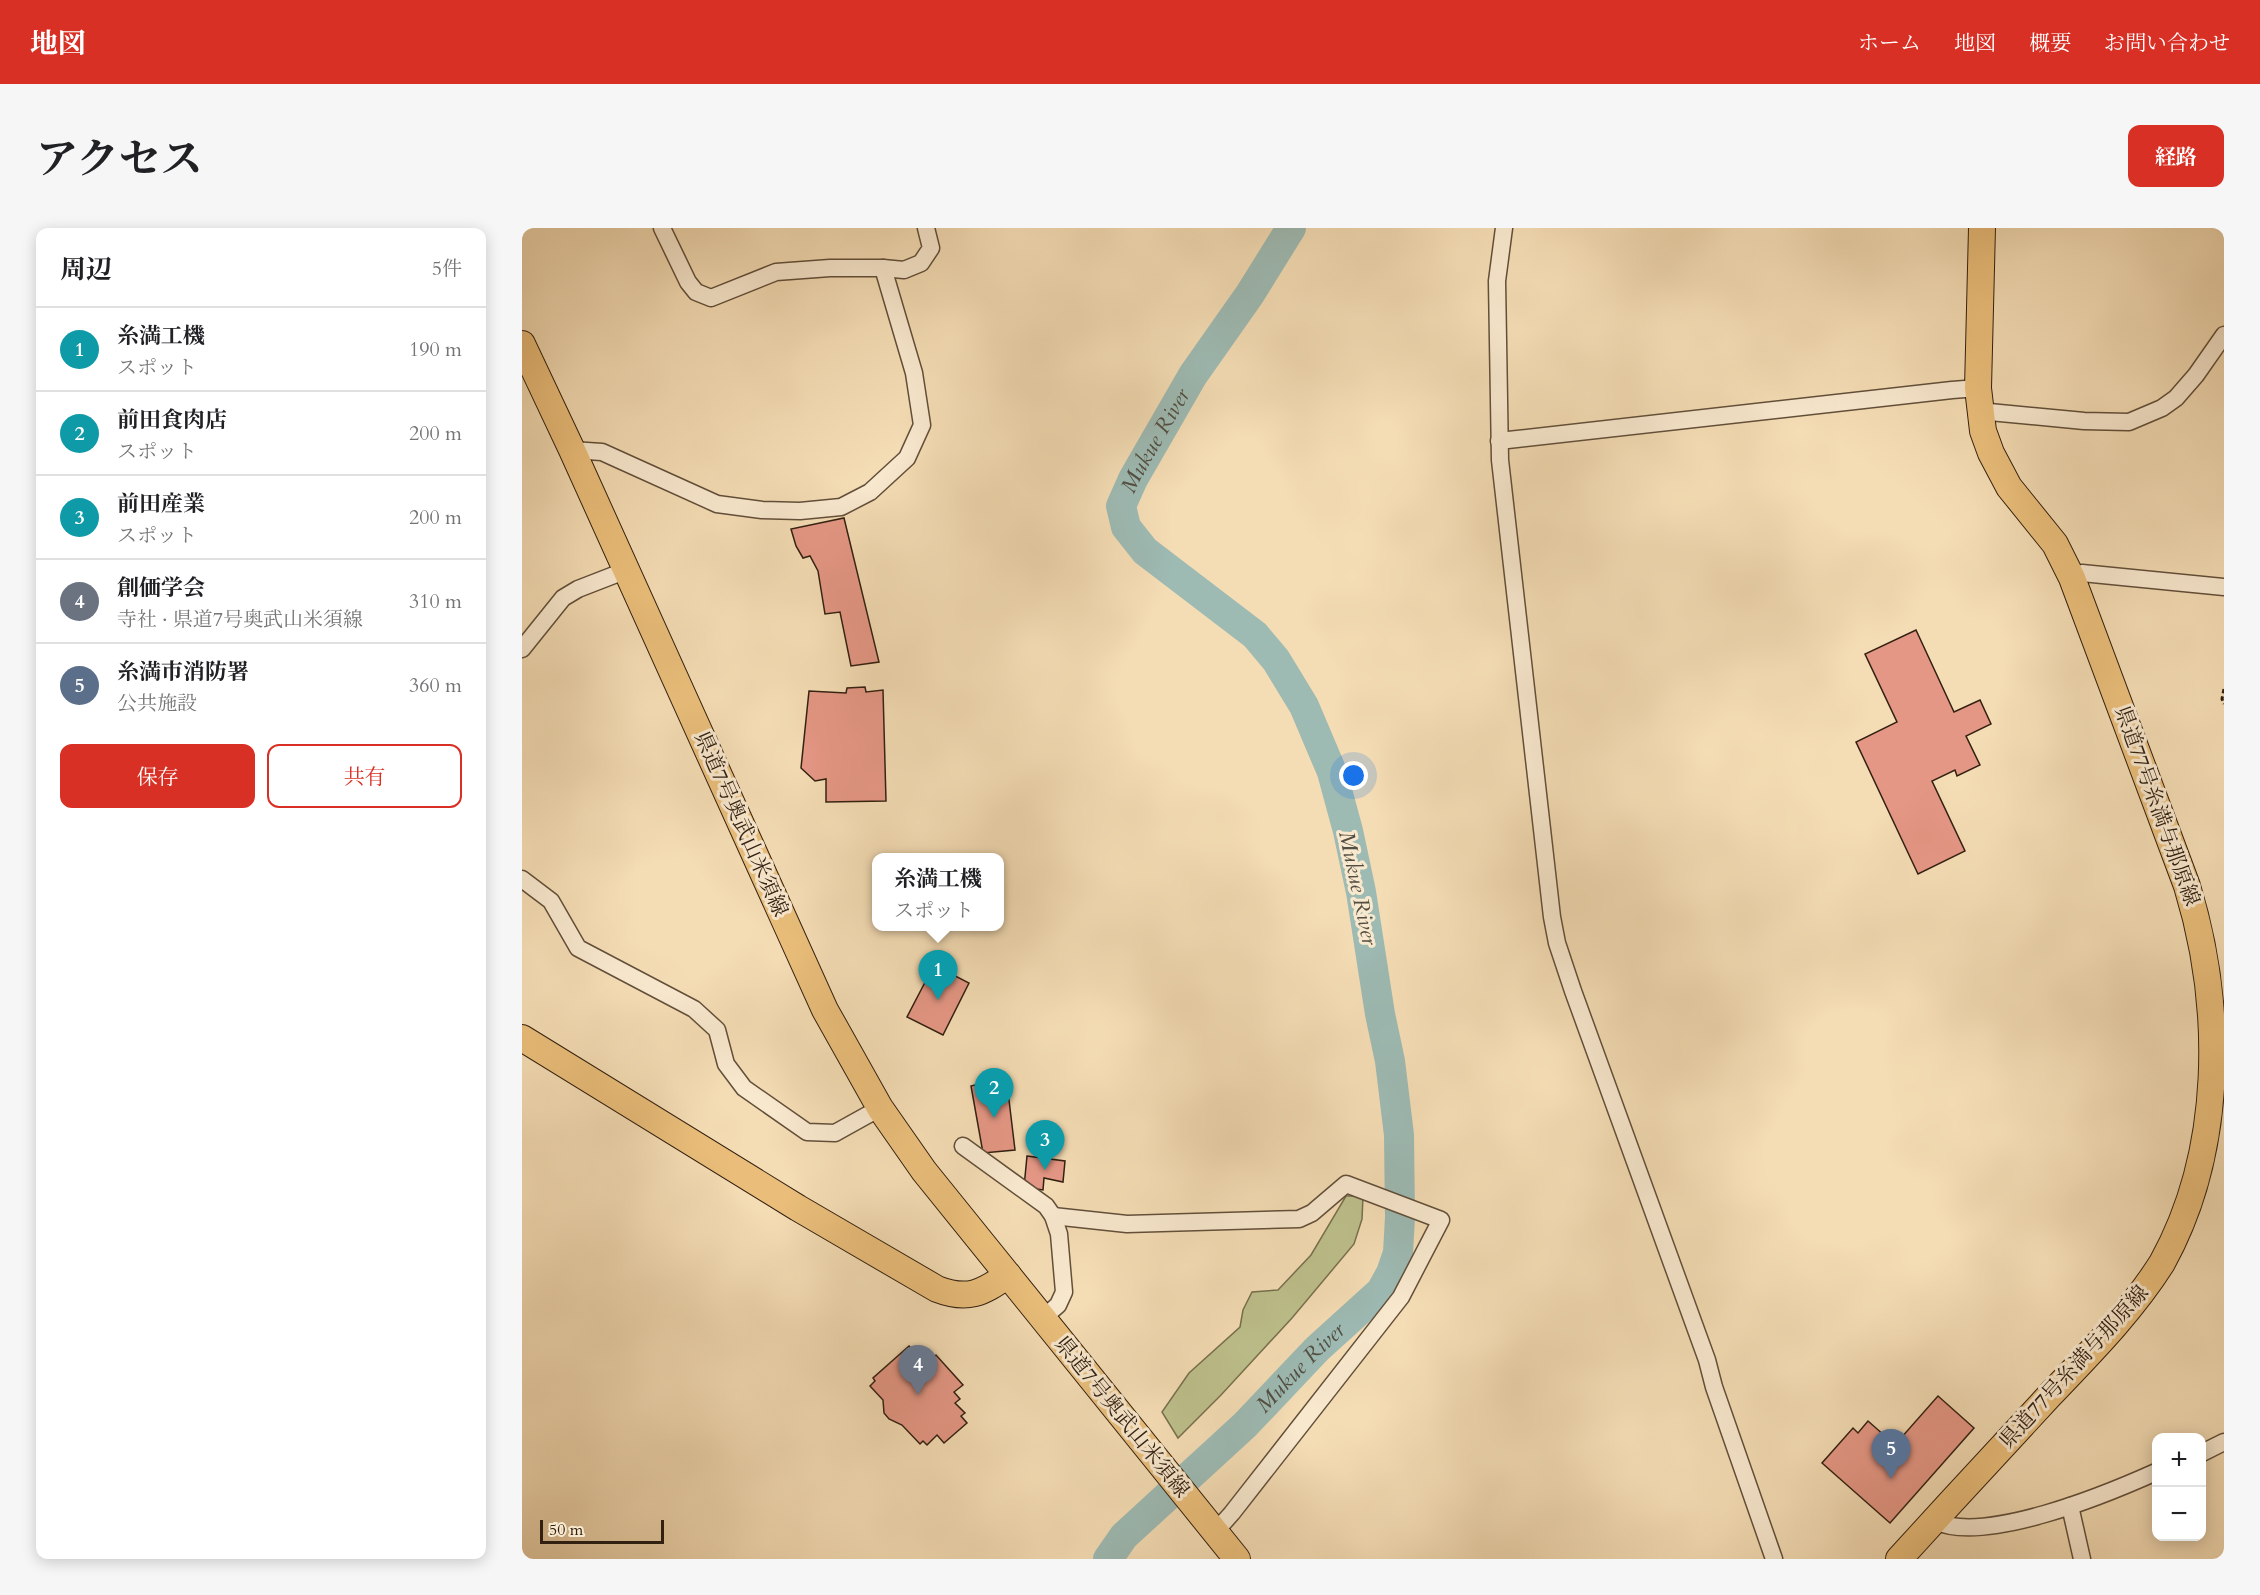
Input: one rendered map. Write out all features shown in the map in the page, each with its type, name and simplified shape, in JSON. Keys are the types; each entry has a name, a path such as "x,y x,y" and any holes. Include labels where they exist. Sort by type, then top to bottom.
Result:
{"main road":[{"name":"県道77号糸満与那原線","path":"1899,1559 2126,1312 2162,1263 2174,1242 2194,1193 2210,1134 2217,1071 2219,999 2195,909 2072,578 2055,544 2009,487 1999,470 1983,431 1979,400 1982,228"},
{"name":"県道7号奥武山米須線","path":"522,344 627,570 825,1010 880,1108 924,1172 1237,1559"},
{"path":"522,1038 779,1196 937,1289 950,1294 978,1293 1008,1275"}],"street":[{"path":"662,228 688,282 696,292 711,298 776,272 830,268 904,270 921,263 931,248 926,228"},
{"path":"1504,228 1497,281 1499,441 1546,870 1557,943 1623,1133 1707,1360 1714,1387 1774,1559"},
{"path":"572,450 602,452 717,504 762,510 800,511 841,507 870,492 907,458 922,425 914,373 883,268"},
{"path":"1499,441 1952,390 1979,400 2084,421 2129,422 2162,408 2176,398 2196,375 2224,334"},
{"path":"522,649 563,598 578,589 627,570"},
{"path":"2072,578 2082,573 2224,587"},
{"path":"522,879 551,900 578,948 660,990 702,1016 717,1030 726,1064 744,1088 807,1132 835,1133 880,1108"},
{"path":"963,1146 1046,1206 1053,1216 1059,1234 1064,1292 1058,1305 1043,1318"},
{"path":"1053,1216 1127,1224 1299,1219 1312,1213 1346,1184 1441,1220 1401,1297 1239,1505 1210,1526"},
{"path":"2206,1450 2224,1442"},
{"path":"1935,1521 1946,1526 1965,1528 2036,1516 2091,1500 2152,1474"},
{"path":"2070,1506 2082,1559"}],"path":[{"path":"2224,689 2222,699 2224,704"}],"green space":[{"path":"1346,1196 1363,1196 1362,1219 1354,1244 1292,1318 1178,1438 1162,1412 1189,1373 1240,1327 1243,1310 1252,1292 1278,1290 1311,1255"}],"building":[{"path":"844,518 879,662 851,666 840,612 825,614 818,571 810,556 803,558 796,546 791,529"},
{"path":"1916,630 1954,712 1980,700 1991,724 1966,736 1980,765 1957,776 1955,770 1932,781 1965,851 1918,874 1856,742 1897,722 1865,654"},
{"path":"865,687 866,692 883,690 886,801 826,802 826,779 815,781 801,768 809,691 846,693 847,688"},
{"path":"934,965 969,983 943,1035 907,1017"},
{"path":"1006,1075 1015,1150 983,1153 971,1086 983,1083 981,1078"},
{"path":"1027,1156 1065,1161 1063,1182 1044,1178 1043,1190 1024,1187"},
{"path":"909,1346 918,1356 923,1352 930,1361 936,1355 963,1385 954,1392 960,1399 955,1403 965,1413 961,1416 967,1423 944,1443 937,1435 927,1445 923,1441 920,1444 902,1425 889,1419 884,1413 883,1400 870,1386 875,1381 873,1378"},
{"path":"1938,1396 1974,1428 1890,1523 1822,1463 1853,1428 1858,1433 1868,1421 1885,1436 1876,1446 1886,1455"}],"waterway":[{"name":"Mukue River","path":"1108,1559 1124,1536 1245,1425 1317,1349 1381,1291 1398,1253 1399,1135 1390,1061 1380,1014 1361,892 1332,772 1304,706 1276,660 1255,635 1145,551 1126,527 1121,506 1133,479 1193,375 1250,294 1291,228"}],"place":[{"name":"糸満工機","path":"938,1000"},
{"name":"前田食肉店","path":"994,1118"},
{"name":"前田産業","path":"1045,1170"},
{"name":"創価学会","path":"918,1395"},
{"name":"糸満市消防署","path":"1891,1479"}]}
